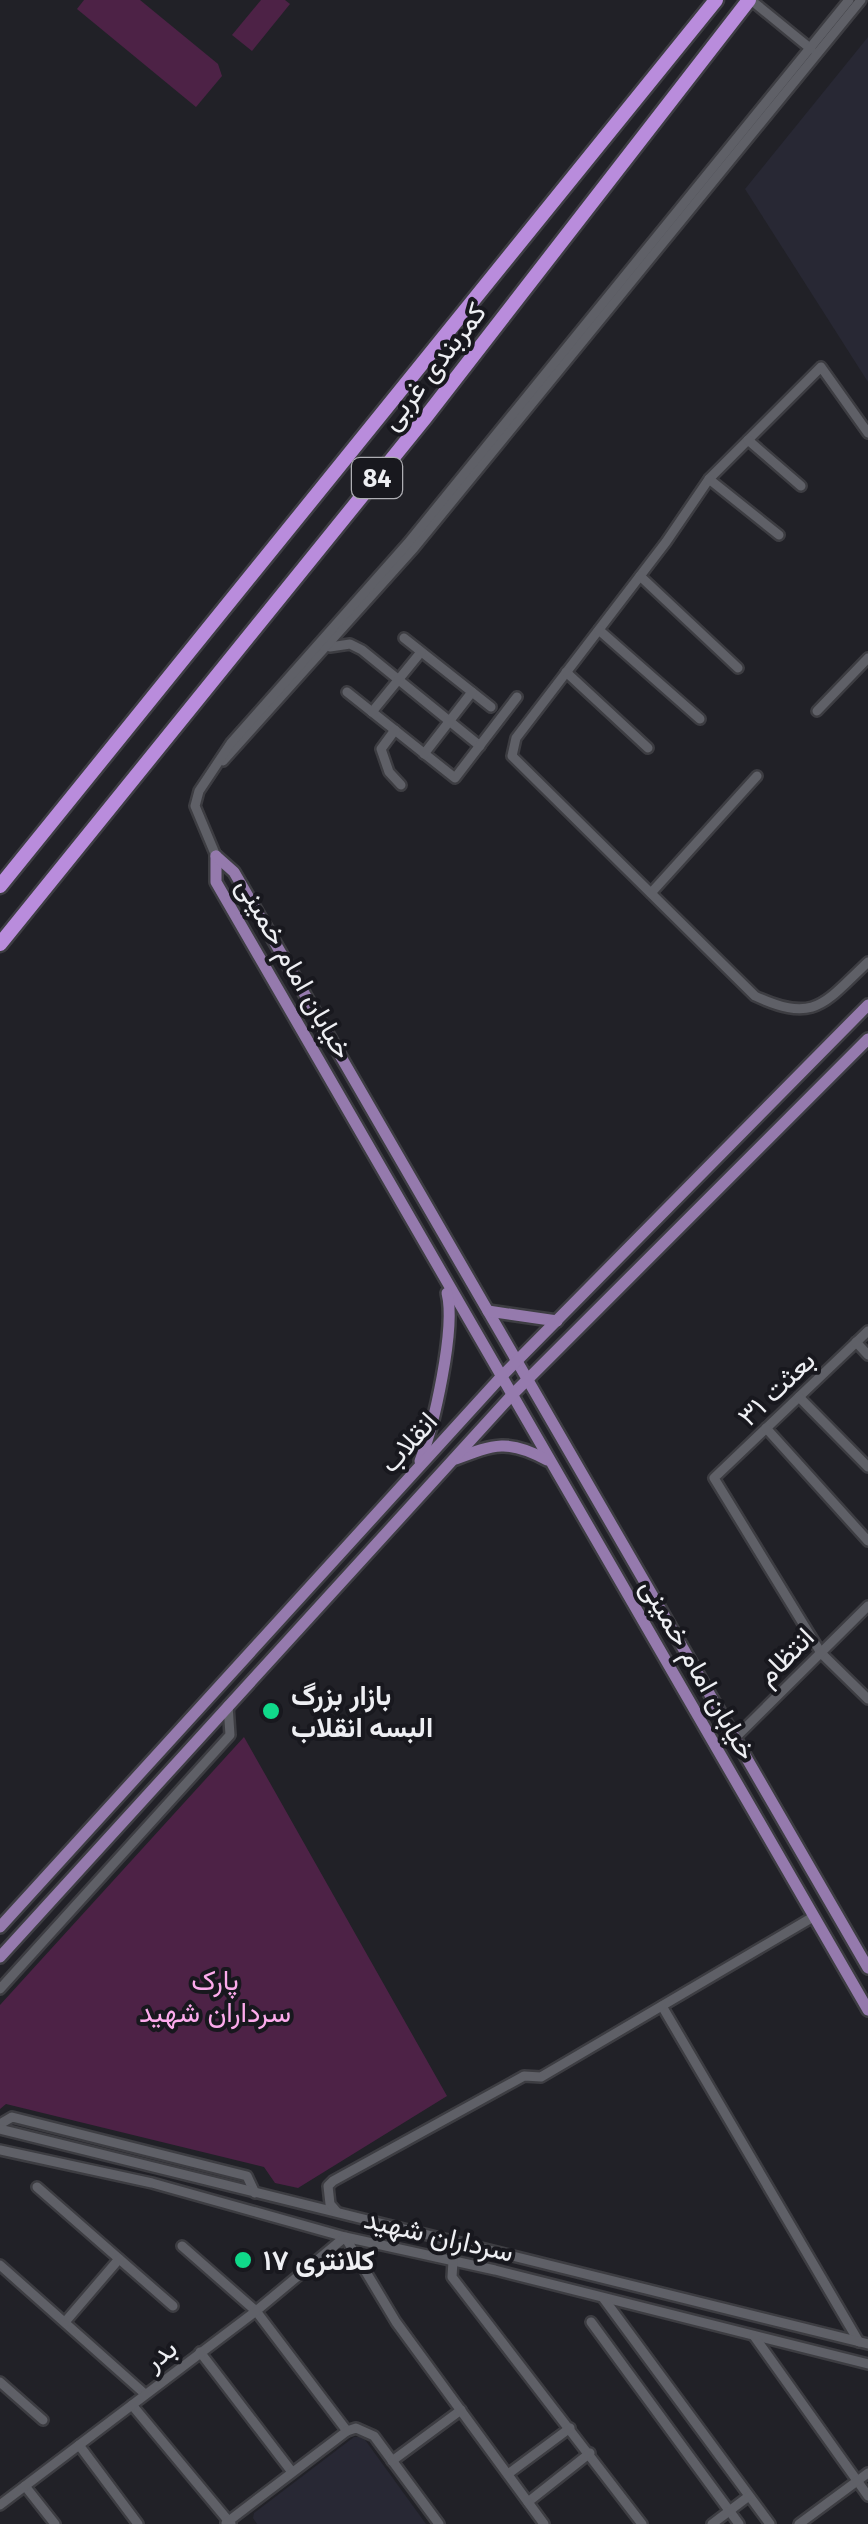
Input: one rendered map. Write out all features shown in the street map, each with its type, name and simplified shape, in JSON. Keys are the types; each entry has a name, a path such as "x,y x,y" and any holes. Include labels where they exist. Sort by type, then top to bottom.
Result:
{"highway":[{"name":"کمربندی غربی","path":"0,886 716,0"},
{"name":"کمربندی غربی","path":"0,944 425,418 748,2"}],"main road":[{"name":"خیابان امام خمینی","path":"216,856 216,882 868,2010"},
{"name":"خیابان امام خمینی","path":"216,856 234,872 868,1968"},
{"name":"انقلاب","path":"0,1927 501,1377 868,1005"},
{"path":"849,1025 867,1040"},
{"name":"انقلاب","path":"0,1957 512,1395 867,1040"},
{"path":"416,1470 432,1422 450,1319 442,1274"},
{"path":"488,1312 557,1321"},
{"path":"543,1336 557,1352"},
{"path":"452,1460 507,1444 550,1462"},
{"path":"824,1935 842,1924"}],"street":[{"path":"211,774 414,548 814,51 849,0"},
{"path":"216,856 194,806 199,791 231,743 408,543 814,51 861,0"},
{"path":"748,2 814,51"},
{"path":"868,433 821,367 709,479 516,738 512,756 755,996 783,1009 805,1010 826,1002 868,962"},
{"path":"748,440 801,486"},
{"path":"709,479 779,535"},
{"path":"640,576 738,668"},
{"path":"599,630 700,718"},
{"path":"404,638 491,708"},
{"path":"327,648 350,644 480,746"},
{"path":"372,712 421,652"},
{"path":"817,711 868,658"},
{"path":"566,672 648,748"},
{"path":"347,692 455,778 517,697"},
{"path":"424,754 472,692"},
{"path":"395,730 380,748 382,760 401,785"},
{"path":"650,893 757,776"},
{"name":"بعثت ۳۱","path":"821,1652 714,1478 868,1331"},
{"path":"856,1342 868,1354"},
{"path":"799,1396 868,1467"},
{"path":"766,1428 868,1541"},
{"name":"انتظام","path":"734,1739 868,1606"},
{"path":"821,1652 868,1699"},
{"path":"0,1989 230,1735 228,1704"},
{"path":"338,2213 327,2194 333,2181 524,2076 541,2077 813,1917"},
{"path":"662,2006 864,2343"},
{"name":"سرداران شهید","path":"0,2127 864,2343"},
{"name":"سرداران شهید","path":"0,2150 152,2183 344,2237 495,2270 868,2364"},
{"path":"37,2188 173,2306"},
{"path":"344,2237 396,2322 544,2524"},
{"name":"بدر","path":"0,2505 256,2310 344,2237"},
{"path":"182,2246 256,2310 347,2432"},
{"path":"495,2270 498,2250"},
{"path":"65,2322 119,2258"},
{"path":"454,2261 452,2277 642,2524"},
{"path":"0,2265 146,2394"},
{"path":"604,2300 770,2524"},
{"path":"591,2322 739,2524"},
{"path":"754,2336 868,2496"},
{"path":"830,2356 834,2336"},
{"path":"200,2352 292,2472"},
{"path":"0,2382 44,2420"},
{"path":"132,2405 228,2523 356,2428 374,2436 439,2524"},
{"path":"392,2461 461,2410"},
{"path":"508,2474 570,2428"},
{"path":"79,2445 138,2524"},
{"path":"528,2502 590,2453"},
{"path":"799,2524 868,2473"},
{"path":"25,2486 55,2524"},
{"path":"712,2524 749,2496"}],"shaded area":[{"path":"868,37 868,382 745,189"},
{"path":"354,2437 363,2437 426,2524 257,2524 254,2513"}],"green space":[{"path":"84,0 140,0 218,64 222,76 196,107 77,9"},
{"path":"261,0 285,0 290,4 252,51 232,35"},
{"name":"پارک سرداران شهید","path":"244,1737 447,2096 298,2188 275,2183 264,2167 6,2104 0,2109 0,2005"}],"place":[{"name":"بازار بزرگ البسه انقلاب","path":"271,1711"},
{"name":"کلانتری ۱۷","path":"243,2260"}]}
